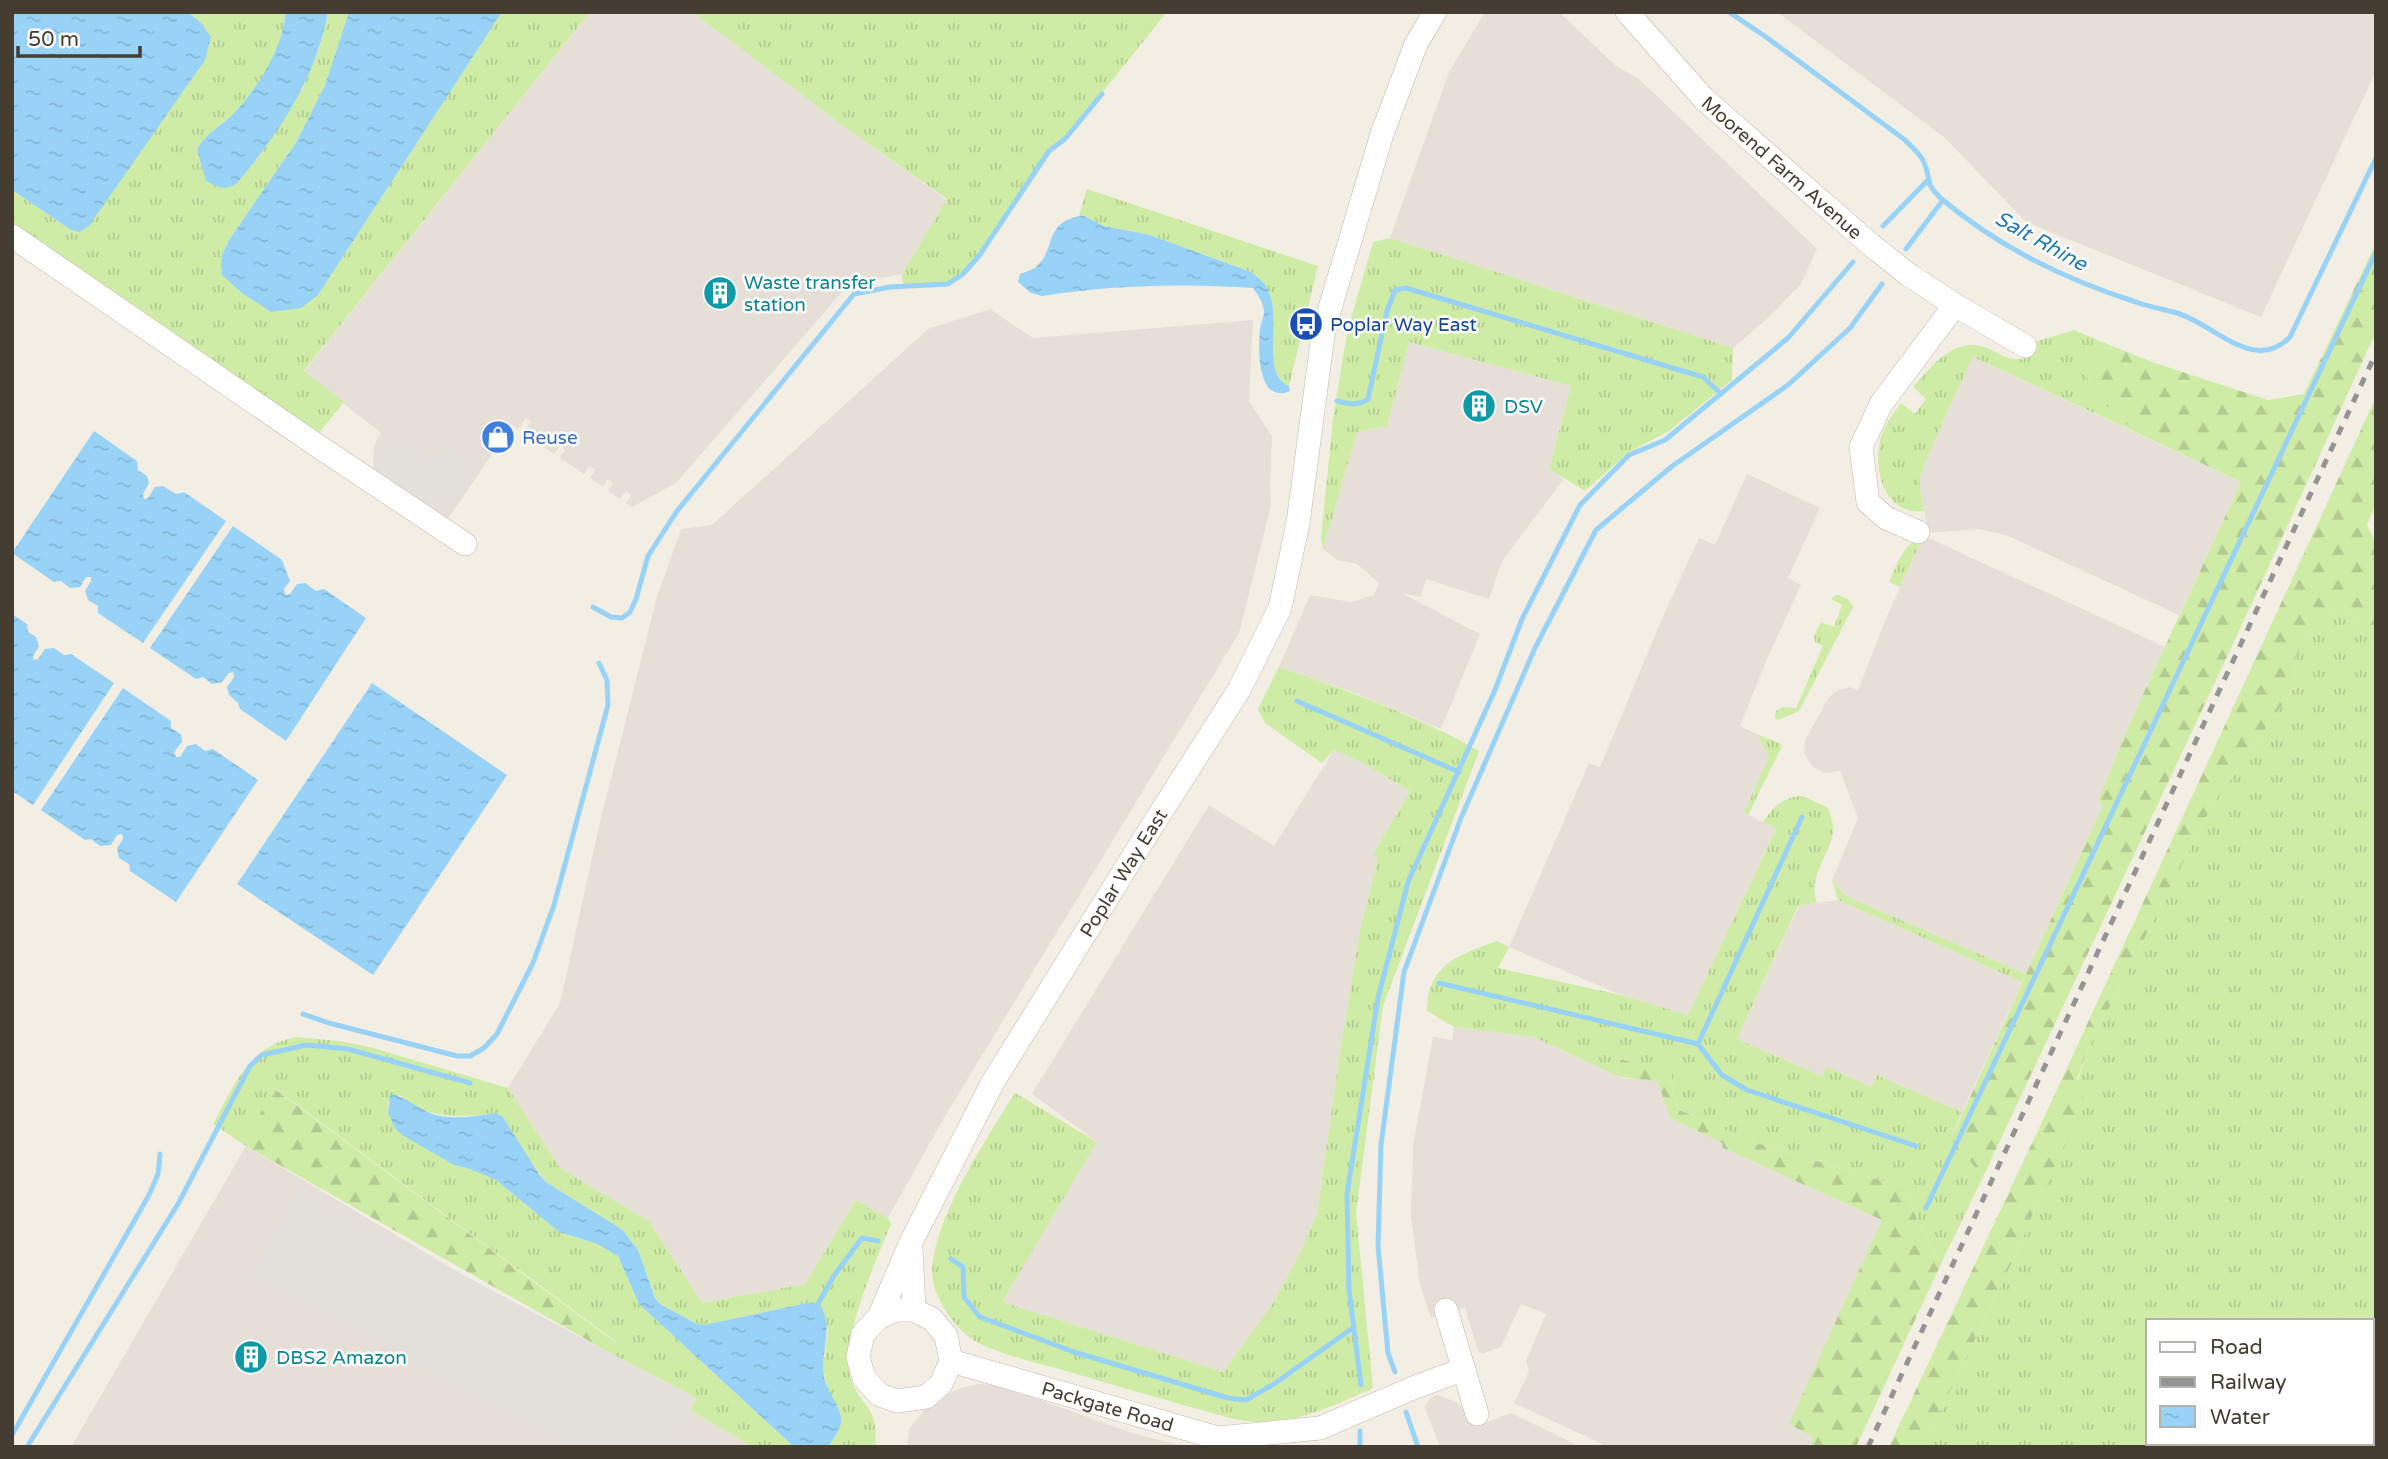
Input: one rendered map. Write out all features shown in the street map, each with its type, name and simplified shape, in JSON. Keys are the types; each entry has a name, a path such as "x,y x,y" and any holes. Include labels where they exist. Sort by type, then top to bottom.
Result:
{"street":[{"name":"Poplar Way East","path":"1416,44 1419,12"},
{"name":"Poplar Way East","path":"951,1361 941,1384 926,1397 897,1401 880,1395 864,1378 858,1357 863,1335 879,1317 911,1242 993,1082 1238,690 1280,608 1298,523 1324,328 1382,134 1416,44 1435,12"},
{"name":"Moorend Farm Avenue","path":"1627,12 1704,99 1871,245 1909,275 2025,346"},
{"path":"12,236 465,544"},
{"path":"1918,532 1886,519 1868,502 1861,447 1881,404 1955,305"},
{"name":"Poplar Way East","path":"911,1242 914,1310"},
{"path":"879,1317 897,1310 914,1310 932,1319 946,1336 951,1361"},
{"path":"1446,1310 1477,1413"},
{"name":"Packgate Road","path":"951,1361 1218,1438 1320,1428 1464,1369"}],"shaded area":[{"path":"590,12 692,12 947,200 902,274 849,284 676,483 632,507 626,503 631,495 626,491 620,499 608,491 613,483 608,479 603,487 590,478 595,470 589,466 584,474 560,458 565,450 560,446 554,454 542,446 547,438 542,434 536,442 523,433 531,422 526,418 518,429 512,425 447,520 373,470 374,445 381,433 304,372"},
{"path":"1485,12 1559,12 1616,66 1639,79 1817,249 1801,284 1768,318 1733,348 1390,238 1449,72"},
{"path":"1777,12 2376,12 2376,71 2261,317 2026,222 1945,138"},
{"path":"990,309 1033,338 1253,320 1249,401 1272,436 1271,505 1239,633 942,1121 888,1218 856,1200 805,1284 702,1303 649,1221 560,1168 508,1088 560,1003 600,822 657,597 681,529 712,525 928,329"},
{"path":"1409,342 1571,386 1549,469 1564,479 1502,561 1489,599 1426,579 1421,597 1401,593 1480,634 1441,729 1357,694 1279,667 1310,595 1351,602 1374,595 1379,583 1357,564 1337,560 1323,549 1357,432 1387,426"},
{"path":"1973,357 2241,482 2179,615 2006,535 1979,529 1928,533 1919,479"},
{"path":"401,437 435,460 443,443 479,468 452,507 438,498 431,507 378,471 385,461 375,454 385,440 394,446"},
{"path":"1747,474 1820,508 1788,578 1801,585 1740,726 1757,734 1770,757 1744,813 1776,828 1688,1016 1621,995 1509,947 1589,763 1600,767 1699,538 1715,545"},
{"path":"1924,536 2165,647 2098,801 2103,805 2026,974 1846,896 1832,880 1858,818 1840,771 1826,773 1814,768 1804,753 1805,740 1829,697 1838,690 1850,687 1858,690 1887,616"},
{"path":"1334,750 1361,762 1410,791 1373,854 1378,859 1361,925 1317,1214 1274,1302 1223,1372 1001,1302 1097,1142 1032,1094 1209,805 1274,846"},
{"path":"1838,900 2022,982 1962,1112 1877,1075 1871,1088 1826,1067 1822,1076 1737,1039 1799,906"},
{"path":"1454,1027 1534,1037 1617,1076 1626,1079 1646,1078 1658,1082 1670,1118 1722,1143 1723,1148 1882,1220 1790,1424 1813,1437 1809,1447 1609,1447 1514,1403 1529,1371 1526,1361 1546,1314 1521,1304 1501,1347 1482,1354 1478,1351 1465,1308 1431,1318 1420,1285 1411,1217 1413,1145 1433,1037 1452,1040"},
{"path":"246,1146 753,1447 71,1447"},
{"path":"298,1188 696,1398 682,1426 721,1447 572,1447 251,1277"},
{"path":"979,1384 999,1385 1132,1433 1186,1447 907,1447 909,1429 930,1403 961,1388"},
{"path":"1438,1395 1458,1403 1475,1427 1511,1413 1581,1447 1440,1447 1425,1408 1430,1398"}],"green space":[{"path":"188,12 285,12 284,25 275,53 261,79 235,112 209,134 197,150 206,181 301,92 319,49 328,12 349,12 325,85 297,141 229,240 221,257 318,295 502,12 590,12 304,371 344,402 319,433 12,222 12,190 71,230 81,231 89,226 200,22"},
{"path":"692,12 1167,12 1065,139 1049,151 972,264 947,284 903,286 902,274 947,199 850,131"},
{"path":"1087,189 1318,266 1289,386 1280,379 1275,368 1272,300 1262,281 1251,272 1150,235 1104,226 1079,216"},
{"path":"1390,238 1733,348 1732,380 1669,431 1628,453 1585,491 1549,469 1571,386 1409,342 1387,426 1357,432 1323,549 1321,538 1333,418 1347,333 1373,242"},
{"path":"2376,243 2376,332 1983,1177 1951,1139 2103,805 2098,801 2128,727 2241,482 2135,432 2090,391 2086,368 2112,346 2268,400 2304,394"},
{"path":"2074,330 2112,346 2086,368 2090,391 2135,432 1973,357 1919,479 1924,511 1911,511 1900,507 1892,499 1881,479 1878,453 1881,436 1901,403 1915,414 1926,399 1913,387 1936,362 1954,349 1975,345 2008,358 2023,359 2034,342"},
{"path":"2376,397 2376,504 2367,525 2376,543 2376,644 2365,636 2353,617 2336,606 2318,622 2295,658 2294,688 2214,802 2088,1049 2077,1080 2086,1104 1923,1447 1889,1447 2055,1094"},
{"path":"1924,536 1900,587 1889,582 1906,549"},
{"path":"1839,595 1849,600 1853,607 1799,711 1778,720 1775,718 1776,711 1784,707 1796,708 1823,646 1815,642 1814,636 1821,622 1834,627 1842,605 1831,599"},
{"path":"2336,606 2353,617 2365,636 2376,644 2376,1447 1923,1447 2016,1254 2043,1190 2088,1049 2214,802 2294,688 2295,658 2318,622"},
{"path":"1279,667 1406,715 1479,751 1383,1006 1356,1213 1373,1388 1305,1415 1261,1422 1219,1415 1024,1360 975,1341 961,1330 943,1306 933,1281 933,1260 948,1211 961,1184 1015,1093 1097,1142 1002,1302 1223,1372 1274,1302 1317,1214 1361,925 1378,859 1373,854 1410,791 1361,762 1334,750 1322,763 1265,723 1258,709"},
{"path":"1757,734 1781,744 1781,748 1748,815 1744,813 1769,757"},
{"path":"1803,796 1828,808 1833,825 1831,840 1815,884 1817,903 1798,906 1737,1039 1822,1076 1826,1067 1871,1087 1877,1075 1962,1112 1951,1139 1983,1177 1941,1264 1916,1218 1905,1188 1760,1144 1679,1110 1673,1094 1671,1072 1619,1059 1617,1076 1534,1037 1454,1027 1427,1011 1433,982 1448,963 1497,941 1509,947 1498,968 1621,995 1688,1015 1776,829 1763,822 1780,803"},
{"path":"1832,880 1846,896 2026,974 2022,982 1838,900"},
{"path":"297,1037 370,1047 508,1088 560,1168 649,1221 702,1303 805,1284 856,1200 888,1218 891,1224 854,1323 848,1363 855,1389 872,1415 876,1433 875,1447 828,1447 838,1432 823,1369 828,1328 807,1303 704,1325 697,1324 660,1304 655,1298 638,1250 623,1230 546,1182 496,1113 458,1116 433,1113 410,1103 400,1095 388,1102 388,1113 395,1128 403,1135 454,1165 496,1180 559,1232 595,1243 618,1256 639,1304 794,1447 753,1447 690,1410 696,1398 610,1353 616,1342 273,1087 246,1146 213,1124 236,1081 255,1058 280,1042"},
{"path":"1619,1059 1671,1072 1673,1094 1679,1110 1760,1144 1905,1188 1916,1218 1941,1264 1856,1447 1810,1447 1813,1437 1789,1424 1882,1220 1723,1148 1722,1143 1670,1118 1658,1082 1617,1076"},
{"path":"272,1087 616,1343 610,1353 246,1146"}],"water":[{"path":"12,12 188,12 211,37 205,60 89,226 80,232 71,230 12,190"},
{"path":"285,12 328,12 315,60 294,104 252,165 236,184 224,188 217,186 206,181 197,150 209,134 235,112 260,79 275,52 284,25"},
{"path":"349,12 502,12 318,295 301,308 271,312 242,293 222,275 221,257 229,240 297,141 325,85"},
{"path":"1079,216 1104,226 1150,235 1251,272 1260,279 1272,300 1275,369 1290,391 1279,393 1271,390 1265,383 1259,339 1264,310 1253,288 1148,286 1042,296 1031,293 1018,282 1020,274 1034,268 1042,260 1060,225"},
{"path":"94,431 137,461 138,470 147,476 149,483 143,494 144,499 148,498 155,487 163,486 176,494 184,492 226,521 143,643 98,613 98,606 88,600 85,591 91,577 86,577 80,587 70,588 61,581 54,582 12,553"},
{"path":"233,526 282,560 290,581 284,589 285,595 290,594 297,584 305,583 316,591 324,589 366,618 286,741 240,709 238,703 229,695 227,687 234,677 233,672 222,682 212,684 203,677 196,679 150,648"},
{"path":"12,614 27,624 28,632 36,637 39,646 33,660 38,659 45,649 54,648 64,655 71,654 114,683 33,805 12,791"},
{"path":"372,683 507,775 373,975 237,884"},
{"path":"123,688 171,721 171,728 181,734 182,742 174,752 176,757 180,757 187,746 196,744 205,751 213,749 258,780 176,902 130,871 129,864 119,858 117,848 123,839 122,834 117,835 111,845 100,846 91,839 85,840 41,810"},
{"path":"390,1094 425,1111 445,1117 496,1113 503,1117 546,1182 623,1230 638,1250 655,1298 660,1304 697,1324 704,1325 807,1303 821,1306 827,1332 824,1376 841,1417 839,1429 828,1447 794,1447 639,1304 618,1256 595,1243 559,1232 496,1180 454,1165 402,1135 395,1128 388,1113"}],"waterway":[{"name":"Salt Rhine","path":"1729,12 1905,140 1923,160 1930,185 1937,195 1988,233 2059,273 2110,293 2177,313 2248,349 2276,347 2290,337 2376,158"},
{"path":"593,607 611,617 622,618 630,612 648,556 677,511 854,294 890,287 948,284 963,274 979,256 1049,151 1065,139 1102,94"},
{"path":"1883,226 1927,181"},
{"path":"1906,249 1943,200"},
{"path":"1926,1208 2376,252"},
{"path":"1361,1385 1349,1290 1347,1194 1378,998 1408,882 1495,690 1522,619 1580,505 1629,455 1665,440 1788,338 1853,262"},
{"path":"1395,1372 1388,1353 1378,1246 1381,1145 1404,972 1461,818 1535,648 1596,530 1671,467 1788,385 1850,328 1882,284"},
{"path":"1337,401 1353,404 1368,399 1387,311 1395,290 1406,288 1703,377 1721,394"},
{"path":"303,1014 457,1056 470,1056 484,1048 497,1034 533,963 554,905 608,705 607,680 599,663"},
{"path":"1297,701 1459,772"},
{"path":"1698,1044 1802,817"},
{"path":"1439,983 1698,1044 1722,1075 1747,1090 1916,1146"},
{"path":"27,1447 178,1204 250,1066 262,1055 306,1045 348,1049 470,1083"},
{"path":"12,1435 149,1195 158,1174 160,1154"},
{"path":"818,1304 833,1277 862,1238 878,1241"},
{"path":"951,1259 963,1267 964,1297 980,1317 1074,1352 1228,1398 1246,1400 1274,1384 1354,1327"},
{"path":"1406,1412 1418,1447"},
{"path":"1360,1431 1360,1447"}],"railway":[{"path":"1868,1447 2376,353"}],"place":[{"name":"Waste transfer station","path":"720,293"},
{"name":"Poplar Way East","path":"1306,324"},
{"name":"DSV","path":"1479,406"},
{"name":"Reuse","path":"498,437"},
{"name":"DBS2 Amazon","path":"251,1357"}]}
